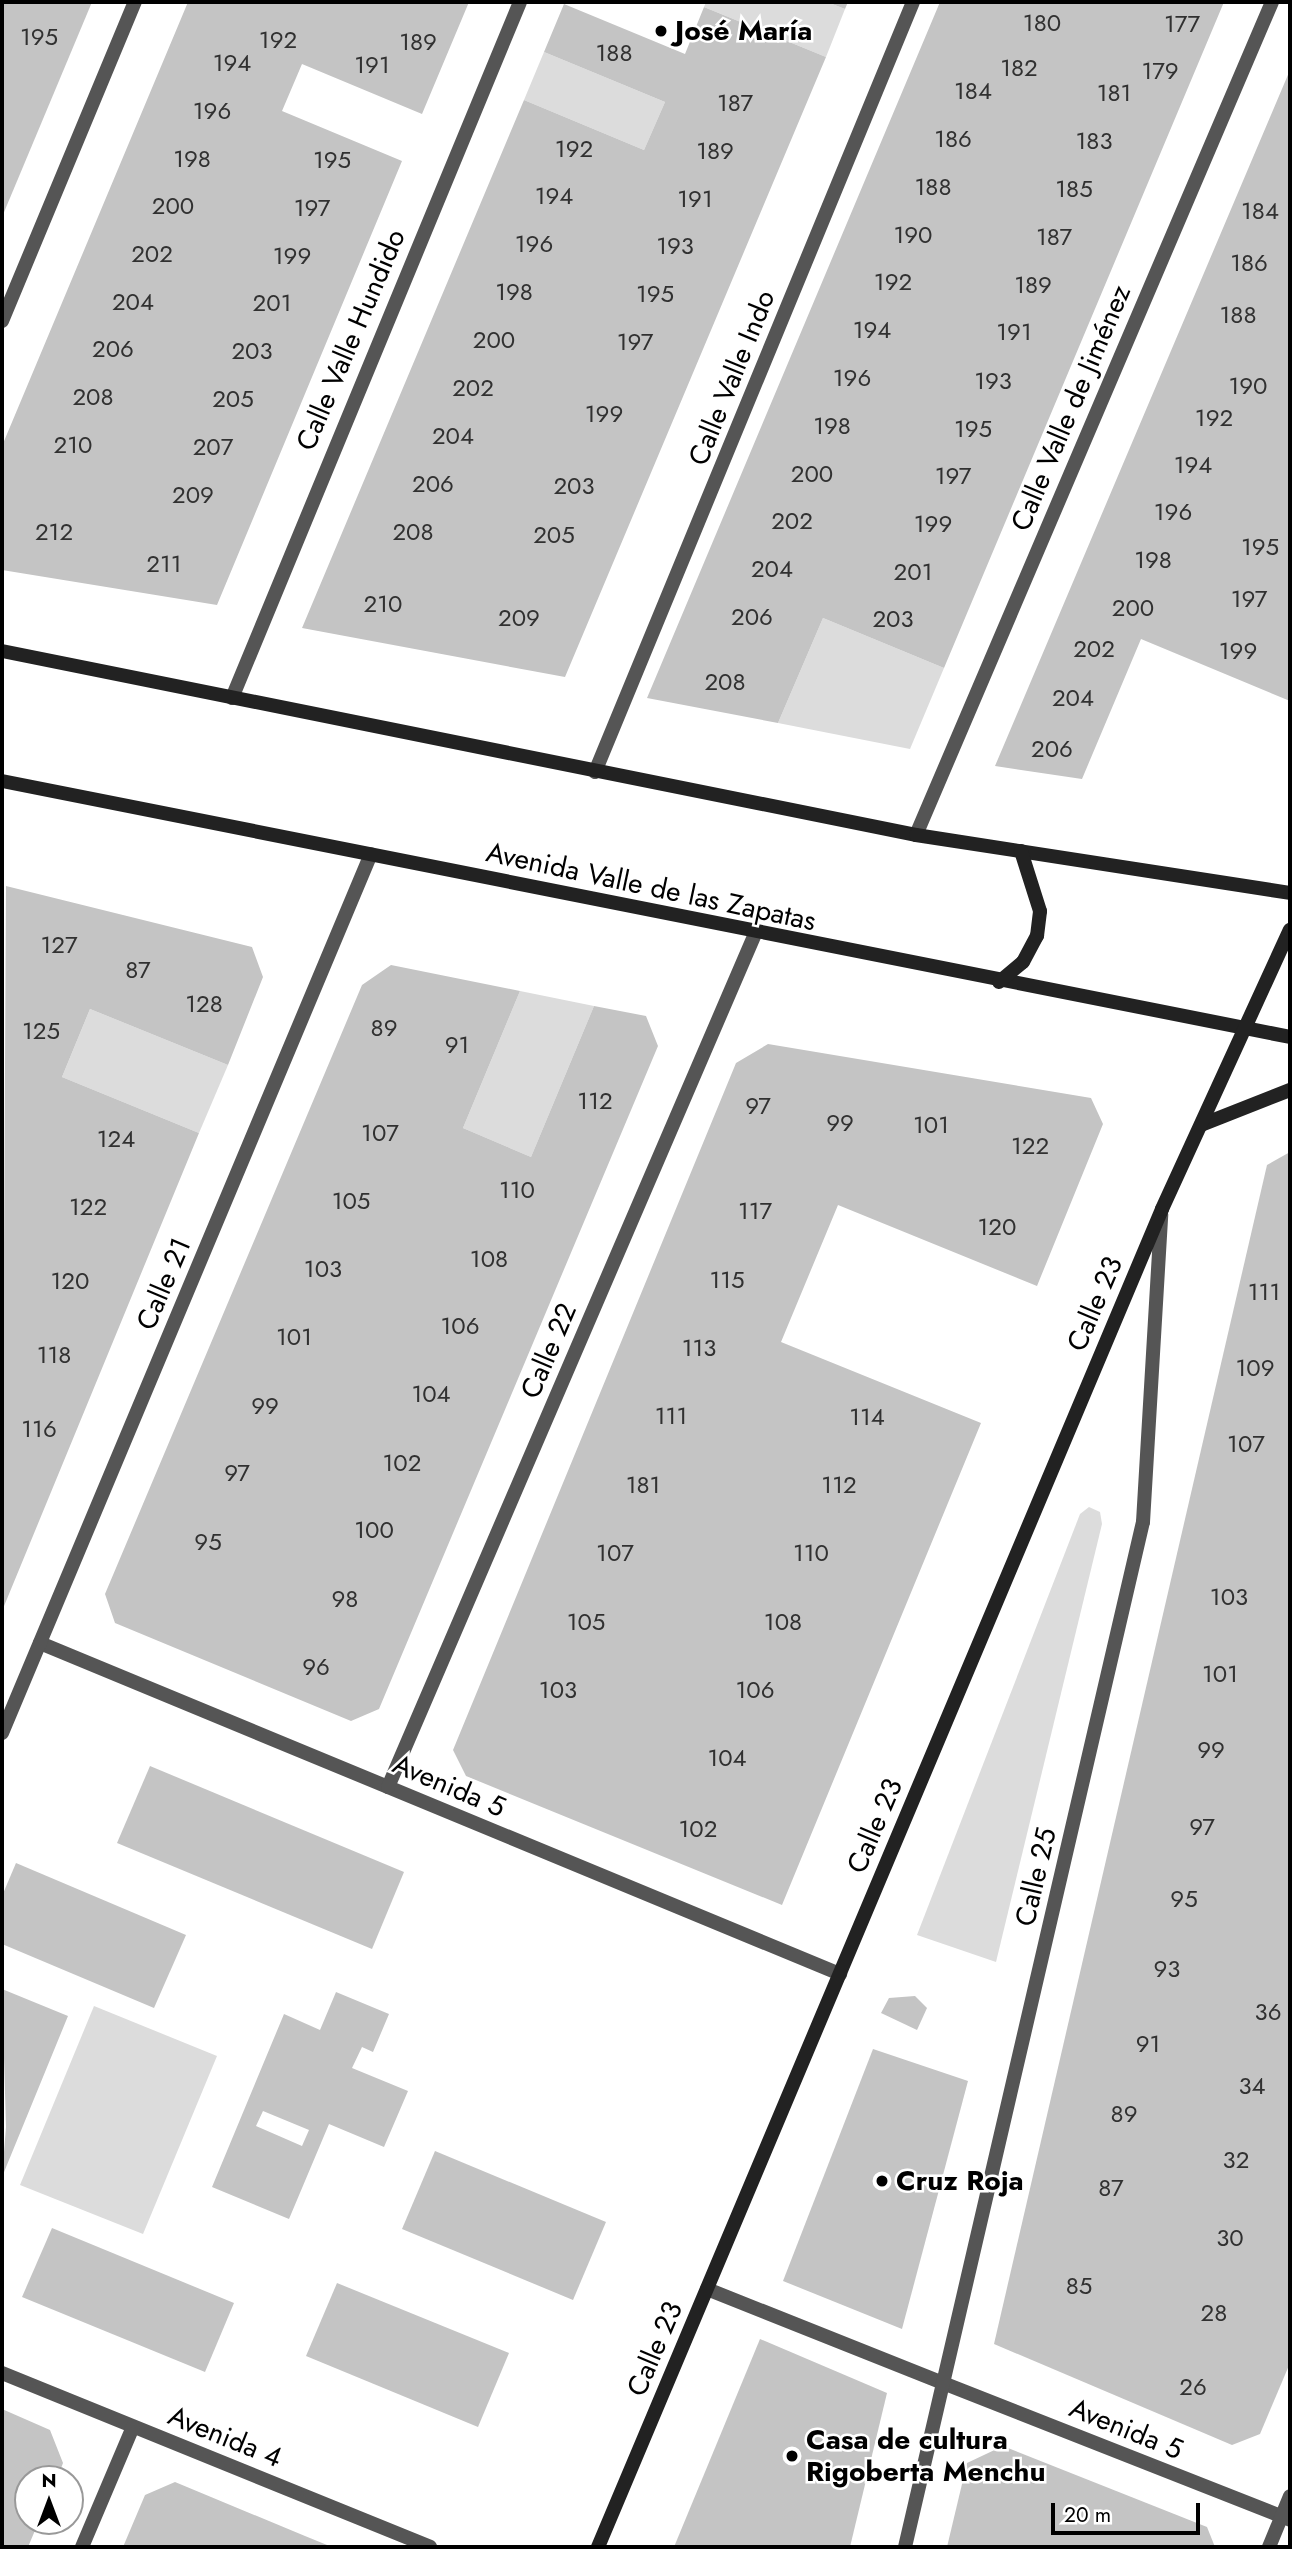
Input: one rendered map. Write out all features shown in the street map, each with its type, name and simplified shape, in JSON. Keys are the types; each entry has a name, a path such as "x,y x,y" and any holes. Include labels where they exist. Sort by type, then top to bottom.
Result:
{"main road":[{"path":"2,651 916,835 1290,893"},
{"name":"Avenida Valle de las Zapatas","path":"2,780 755,934 999,982 1246,1025 1290,1037"},
{"path":"999,982 1023,962 1037,936 1040,911 1021,851"},
{"name":"Calle 23","path":"598,2547 1161,1209 1290,930"},
{"path":"1201,1125 1290,1090"}],"street":[{"path":"2,321 135,2"},
{"name":"Calle Valle Hundido","path":"232,698 520,2"},
{"name":"Calle Valle Indo","path":"595,772 913,2"},
{"name":"Calle Valle de Jiménez","path":"916,835 1272,2"},
{"name":"Calle 21","path":"2,1733 371,855"},
{"name":"Calle 22","path":"388,1787 755,934"},
{"name":"Calle 25","path":"905,2547 1143,1522 1161,1209"},
{"name":"Avenida 5","path":"40,1643 840,1974"},
{"name":"Avenida 5","path":"707,2289 1286,2519"},
{"name":"Avenida 4","path":"2,2373 430,2547"},
{"path":"82,2547 133,2427"},
{"path":"1269,2547 1286,2519 1290,2496"}],"shaded area":[{"path":"706,2 827,2 845,9 826,57 704,7"},
{"path":"544,52 665,102 644,150 524,100"},
{"path":"823,618 944,668 910,749 778,723"},
{"path":"520,991 594,1006 531,1157 463,1128"},
{"path":"90,1009 228,1065 199,1133 62,1077"},
{"path":"1089,1507 1100,1512 1102,1524 996,1962 917,1935 1080,1514"},
{"path":"94,2006 217,2056 143,2234 20,2185"}],"building":[{"path":"2,2 92,2 2,217"},
{"path":"188,2 469,2 422,114 302,64 282,111 402,161 217,605 2,570 2,446"},
{"path":"827,2 848,2 845,9"},
{"path":"940,2 1224,2 944,668 823,618 778,723 647,698"},
{"path":"564,4 685,54 704,7 826,57 565,677 302,628 524,100 644,150 665,102 544,52"},
{"path":"1290,70 1290,701 1141,639 1082,779 995,766"},
{"path":"6,886 252,947 263,977 228,1065 90,1009 62,1077 199,1133 2,1611"},
{"path":"391,965 520,991 463,1128 531,1157 594,1006 646,1016 658,1046 379,1709 351,1721 115,1623 105,1594 362,985"},
{"path":"768,1044 1091,1098 1103,1124 1037,1286 838,1205 781,1342 981,1423 782,1905 466,1776 453,1750 736,1063"},
{"path":"1290,1152 1290,2363 1260,2434 1232,2445 994,2344 1267,1165"},
{"path":"150,1766 404,1872 372,1949 117,1843"},
{"path":"16,1863 186,1935 154,2008 2,1944 2,1896"},
{"path":"2,1989 68,2016 2,2177 6,2127"},
{"path":"336,1992 389,2014 373,2052 362,2047 352,2068 408,2091 384,2147 329,2124 289,2219 212,2187 284,2014 320,2030","holes":["263,2111 309,2130 302,2146 256,2126"]},
{"path":"915,1996 927,2008 917,2030 881,2013 889,1998"},
{"name":"Cruz Roja","path":"873,2049 968,2081 902,2329 783,2281"},
{"path":"435,2151 606,2222 573,2300 402,2229"},
{"path":"52,2228 234,2303 205,2372 22,2297"},
{"path":"337,2283 509,2353 478,2427 306,2356"},
{"name":"Casa de cultura Rigoberta Menchu","path":"760,2339 887,2393 850,2547 674,2547"},
{"path":"2,2409 50,2430 63,2463 14,2465 14,2535 33,2535 28,2547 2,2547"},
{"path":"1003,2446 1207,2527 1215,2547 947,2547 967,2463"},
{"path":"175,2482 332,2547 123,2547 145,2495"}],"place":[{"name":"José María","path":"661,31"},
{"name":"Cruz Roja","path":"882,2181"},
{"name":"Casa de cultura Rigoberta Menchu","path":"792,2456"}]}
